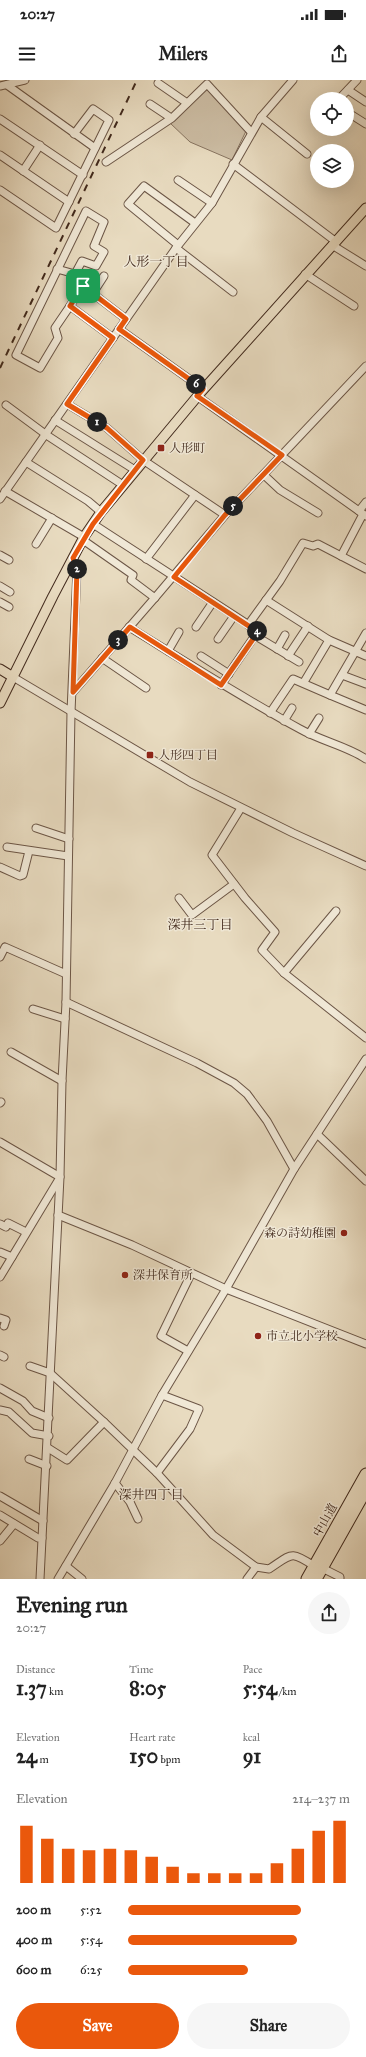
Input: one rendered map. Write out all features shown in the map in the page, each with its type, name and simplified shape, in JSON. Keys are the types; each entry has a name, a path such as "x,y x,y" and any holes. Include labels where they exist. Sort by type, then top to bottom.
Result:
{"highway":[{"name":"中山道","path":"316,1579 318,1567 366,1474"},
{"name":"中山道","path":"307,1579 318,1567 366,1490"}],"main road":[{"path":"0,703 83,538 101,512 203,389 366,208"},
{"path":"0,669 12,677"}],"street":[{"path":"0,499 4,488 26,462 177,247 212,203 251,132 261,117 293,80"},
{"path":"358,80 348,90 366,102"},
{"path":"3,86 22,81"},
{"path":"158,83 187,103"},
{"path":"106,162 171,118 207,84 251,132"},
{"path":"3,86 96,148"},
{"path":"150,104 171,118"},
{"path":"0,190 56,228 109,120 93,109 74,134"},
{"path":"354,116 366,124"},
{"path":"261,117 307,154"},
{"path":"0,119 83,175"},
{"path":"23,171 40,145"},
{"path":"0,156 69,202"},
{"path":"233,164 333,243 366,266"},
{"path":"178,180 212,203"},
{"path":"195,223 144,186 128,204 177,247 233,292"},
{"path":"75,274 82,261 96,266 104,252 94,246 97,234 104,222 86,211 16,355 40,368 58,338 55,328 83,286"},
{"path":"57,269 75,274 80,278 83,286 126,319"},
{"path":"306,274 354,306"},
{"path":"93,293 104,276"},
{"path":"70,306 113,338"},
{"path":"119,329 203,389"},
{"path":"73,692 174,577 225,515 366,366"},
{"path":"197,396 363,514"},
{"path":"67,404 107,428 143,460 225,515"},
{"path":"6,405 123,485"},
{"path":"55,420 135,470"},
{"path":"26,462 88,501 101,512"},
{"path":"264,475 280,490 318,513"},
{"path":"4,488 83,538 133,575 131,580 155,598"},
{"path":"146,559 196,495"},
{"path":"341,556 363,514 366,502"},
{"path":"36,544 52,518"},
{"path":"93,524 258,632 254,635 221,685"},
{"path":"248,625 303,544 313,546 318,544 366,569"},
{"path":"0,555 9,560"},
{"path":"40,1579 49,1436 50,1373 60,1177 62,1081 66,1002 71,712 77,569 73,558"},
{"path":"0,586 10,592"},
{"path":"266,600 329,640 366,656"},
{"path":"0,602 9,607"},
{"path":"196,628 212,602"},
{"path":"218,640 234,616"},
{"path":"288,656 308,626"},
{"path":"130,627 221,685 284,721 309,734 356,752 366,759"},
{"path":"168,651 179,632"},
{"path":"330,695 366,633"},
{"path":"254,635 299,662"},
{"path":"277,649 285,635"},
{"path":"304,682 329,640"},
{"path":"201,656 229,674"},
{"path":"102,658 146,688"},
{"path":"342,675 366,684"},
{"path":"12,677 190,782 241,808 366,866"},
{"path":"270,712 293,679 304,682 366,710"},
{"path":"284,721 292,708"},
{"path":"309,734 319,718"},
{"path":"241,808 212,855 234,884 275,932 262,950 284,974 366,1038"},
{"path":"36,828 68,840"},
{"path":"7,847 68,856"},
{"path":"0,867 20,876 23,874 29,851"},
{"path":"180,898 192,914 234,884"},
{"path":"284,974 336,911"},
{"path":"0,957 3,945 66,974"},
{"path":"66,1002 197,1063 234,1083 247,1094 267,1121 294,1169"},
{"path":"33,1009 65,1019"},
{"path":"11,1052 62,1081"},
{"path":"58,1579 115,1483 162,1395 226,1289 294,1169 366,1060"},
{"path":"317,1134 366,1181"},
{"path":"0,1142 60,1177"},
{"path":"0,1277 60,1177"},
{"path":"58,1215 132,1245 191,1274 226,1289 366,1344"},
{"path":"0,1224 6,1227 8,1223 26,1232"},
{"path":"0,1252 12,1257"},
{"path":"188,1351 161,1336 191,1274"},
{"path":"0,1318 6,1320 4,1326"},
{"path":"30,1366 50,1373 157,1472 213,1534 256,1567 269,1569 292,1554 298,1555 318,1567 340,1577 340,1579"},
{"path":"0,1388 22,1401 32,1411 49,1418"},
{"path":"157,1472 190,1429 199,1409 162,1395"},
{"path":"0,1410 9,1412 32,1433 49,1436"},
{"path":"48,1448 67,1460 104,1422"},
{"path":"29,1459 47,1466"},
{"path":"115,1483 130,1502 138,1519"},
{"path":"0,1496 44,1520"},
{"path":"0,1515 38,1538 42,1538"},
{"path":"0,1541 14,1524"},
{"path":"66,1566 82,1579"},
{"path":"247,1579 256,1567"}],"shaded area":[{"path":"205,90 208,90 246,131 232,160 190,142 170,123"}],"railway":[{"path":"0,368 137,80"}],"place":[{"name":"人形町","path":"161,448"},
{"name":"人形四丁目","path":"150,755"},
{"name":"森の詩幼稚園","path":"344,1233"},
{"name":"深井保育所","path":"125,1275"},
{"name":"市立北小学校","path":"258,1336"}],"district":[{"name":"人形一丁目","path":"156,261"},
{"name":"深井三丁目","path":"200,924"},
{"name":"深井四丁目","path":"151,1494"}],"route":[{"path":"83,286 126,319 119,329 203,389 197,396 282,455 225,515 174,577 258,632 254,635 221,685 130,627 73,692 77,569 73,558 82,540 101,512 143,460 107,428 67,404 113,338 70,306 83,286"}]}
